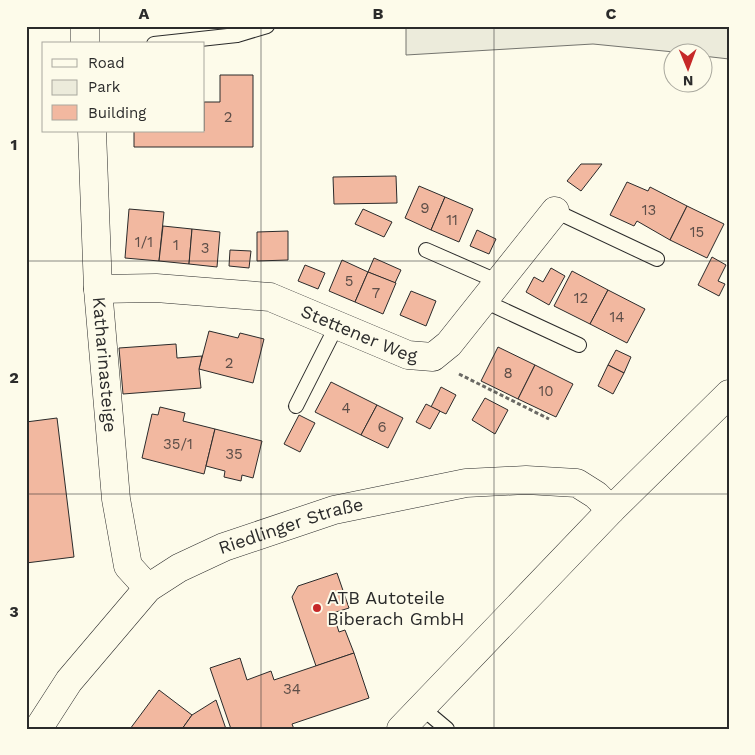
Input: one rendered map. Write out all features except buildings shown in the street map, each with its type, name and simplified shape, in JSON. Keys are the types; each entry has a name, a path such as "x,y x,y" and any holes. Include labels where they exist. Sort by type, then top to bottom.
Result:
{"street":[{"path":"85,26 85,42"},
{"name":"Katharinasteige","path":"92,132 98,289 116,499 128,566 148,588"},
{"name":"Stettener Weg","path":"98,289 156,288 270,297 408,355 433,357 449,344 555,212"},
{"path":"401,729 611,510 729,394"},
{"name":"Riedlinger Straße","path":"38,729 69,681 148,588 179,568 243,540 334,510 466,483 526,480 577,483 596,495 611,510"}],"lane":[{"path":"172,42 237,35 267,26"},
{"path":"555,212 657,260"},
{"path":"426,250 578,345"},
{"path":"296,406 337,325"},
{"path":"422,708 447,729"}],"path":[{"path":"433,357 453,370 549,419"}],"green space":[{"path":"406,26 729,26 729,59 712,57 712,42 662,42 662,51 593,44 406,55"}],"place":[{"name":"ATB Autoteile Biberach GmbH","path":"317,608"}]}
